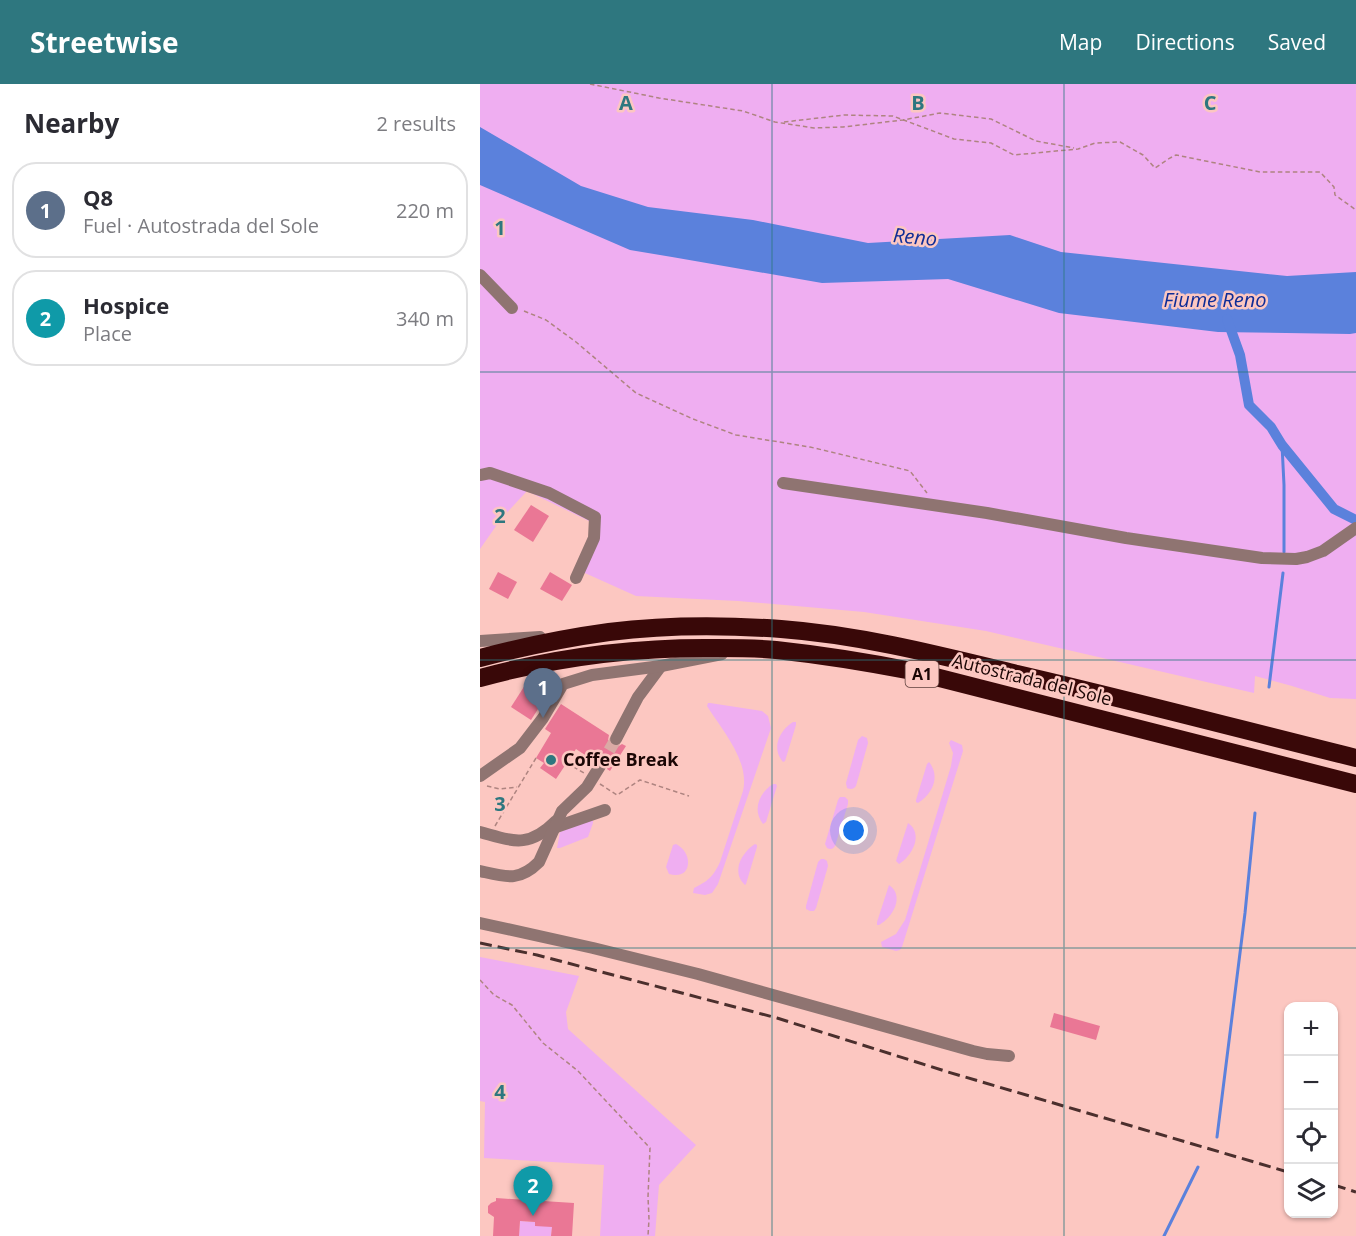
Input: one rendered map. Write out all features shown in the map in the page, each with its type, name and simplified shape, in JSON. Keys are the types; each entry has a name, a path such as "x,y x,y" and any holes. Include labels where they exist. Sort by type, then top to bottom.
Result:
{"highway":[{"name":"Autostrada del Sole","path":"480,658 518,648 610,632 674,627 782,629 850,638 925,652 1356,758"},
{"name":"Autostrada del Sole","path":"480,678 515,668 622,651 749,648 846,658 912,671 1356,784"}],"lane":[{"path":"480,275 512,308"},
{"path":"480,475 490,473 549,493 595,517 594,538 576,578"},
{"path":"783,483 937,505 1126,538 1262,558 1307,557 1323,551 1354,529"},
{"path":"480,641 610,632"},
{"path":"480,776 520,748 543,718 563,684 592,675 661,666 749,648"},
{"path":"616,739 638,697 661,666"},
{"path":"480,871 513,877 524,874 539,862 562,811 587,787 600,766"},
{"path":"480,832 516,842 523,841 558,822 605,810"},
{"path":"480,923 698,974 973,1051 1009,1056"}],"path":[{"path":"590,84 743,111 775,122 844,115 893,116 954,138 991,143 1014,155 1078,149 1095,142 1120,142 1143,155 1155,168 1176,155 1260,172 1320,172 1334,187 1335,195 1356,210"},
{"path":"784,122 814,128 843,127 940,113 991,119 1036,141 1078,149"},
{"path":"512,308 546,320 576,342 636,393 693,419 736,435 810,447 910,471 937,505"},
{"path":"493,836 495,824 536,758"},
{"path":"567,763 617,795 640,780 689,796"},
{"path":"480,784 500,789 517,787"},
{"path":"480,980 494,995 512,1005 543,1043 578,1071 650,1148 648,1236"}],"shaded area":[{"path":"480,84 1356,84 1356,699 1330,698 1255,676 1254,693 986,631 864,612 738,601 636,596 576,569 595,524 527,491 501,519 480,549"},
{"path":"708,703 762,711 768,716 771,728 718,884 712,893 705,895 693,893 694,888 710,878 720,862 743,791 744,780 739,757 707,706"},
{"path":"793,722 796,722 796,725 783,762 779,757 778,740"},
{"path":"862,736 867,738 868,743 856,786 850,789 847,788 846,783 858,740"},
{"path":"951,740 962,745 963,751 902,947 896,951 882,947 881,942 896,934 905,920 951,766 953,753 949,743"},
{"path":"929,762 934,773 933,785 918,803 916,800"},
{"path":"773,784 777,786 766,822 763,824 758,813 759,802 764,792"},
{"path":"840,797 845,797 848,804 835,846 830,849 825,844"},
{"path":"590,820 593,823 588,837 557,848 560,832"},
{"path":"908,823 913,828 916,839 908,856 899,864 896,861"},
{"path":"676,844 686,853 688,859 686,870 677,875 669,874 666,867 673,845"},
{"path":"755,844 757,847 745,885 739,874 739,863"},
{"path":"821,859 827,861 828,866 816,908 810,911 806,909 806,906 818,862"},
{"path":"889,885 894,890 897,900 889,917 877,925 877,922"},
{"path":"480,957 579,976 566,1012 568,1029 696,1145 659,1185 655,1236 600,1236 604,1165 484,1158 485,1102 480,1101"},
{"path":"520,1221 552,1227 551,1236 519,1236"}],"water":[{"name":"Fiume Reno","path":"480,127 581,186 648,207 753,220 868,243 1010,235 1061,252 1287,276 1356,272 1356,333 1218,332 1059,313 948,279 822,283 630,250 480,185"}],"building":[{"path":"531,505 549,516 533,542 514,530"},
{"path":"498,572 517,582 508,599 489,589"},
{"path":"550,572 572,585 562,601 540,589"},
{"path":"527,682 547,695 531,720 511,707"},
{"path":"561,704 609,735 608,740 612,746 617,747 622,744 626,746 610,771 607,769 605,759 600,758 594,761 576,749 556,779 540,768 544,763 536,758 551,733 545,729"},
{"path":"1054,1013 1100,1026 1096,1040 1050,1027"},
{"path":"496,1198 574,1203 572,1236 551,1236 552,1227 535,1226 535,1222 520,1221 519,1236 493,1236 494,1217 488,1213 488,1206 496,1201"}],"waterway":[{"path":"1227,319 1240,355 1249,405 1271,427 1282,445 1334,509 1356,520"},
{"path":"1282,445 1284,552"},
{"path":"1269,687 1283,573"},
{"path":"1217,1137 1255,813"},
{"path":"1164,1236 1198,1167"}],"tunnel":[{"path":"600,766 616,739"}],"railway":[{"path":"480,943 537,955 777,1018 948,1072 1284,1171"},
{"path":"1338,1186 1356,1192"}],"place":[{"name":"Q8","path":"543,718"},
{"name":"Coffee Break","path":"551,760"},
{"name":"Hospice","path":"533,1216"}],"water label":[{"name":"Reno","path":"915,237"}]}
